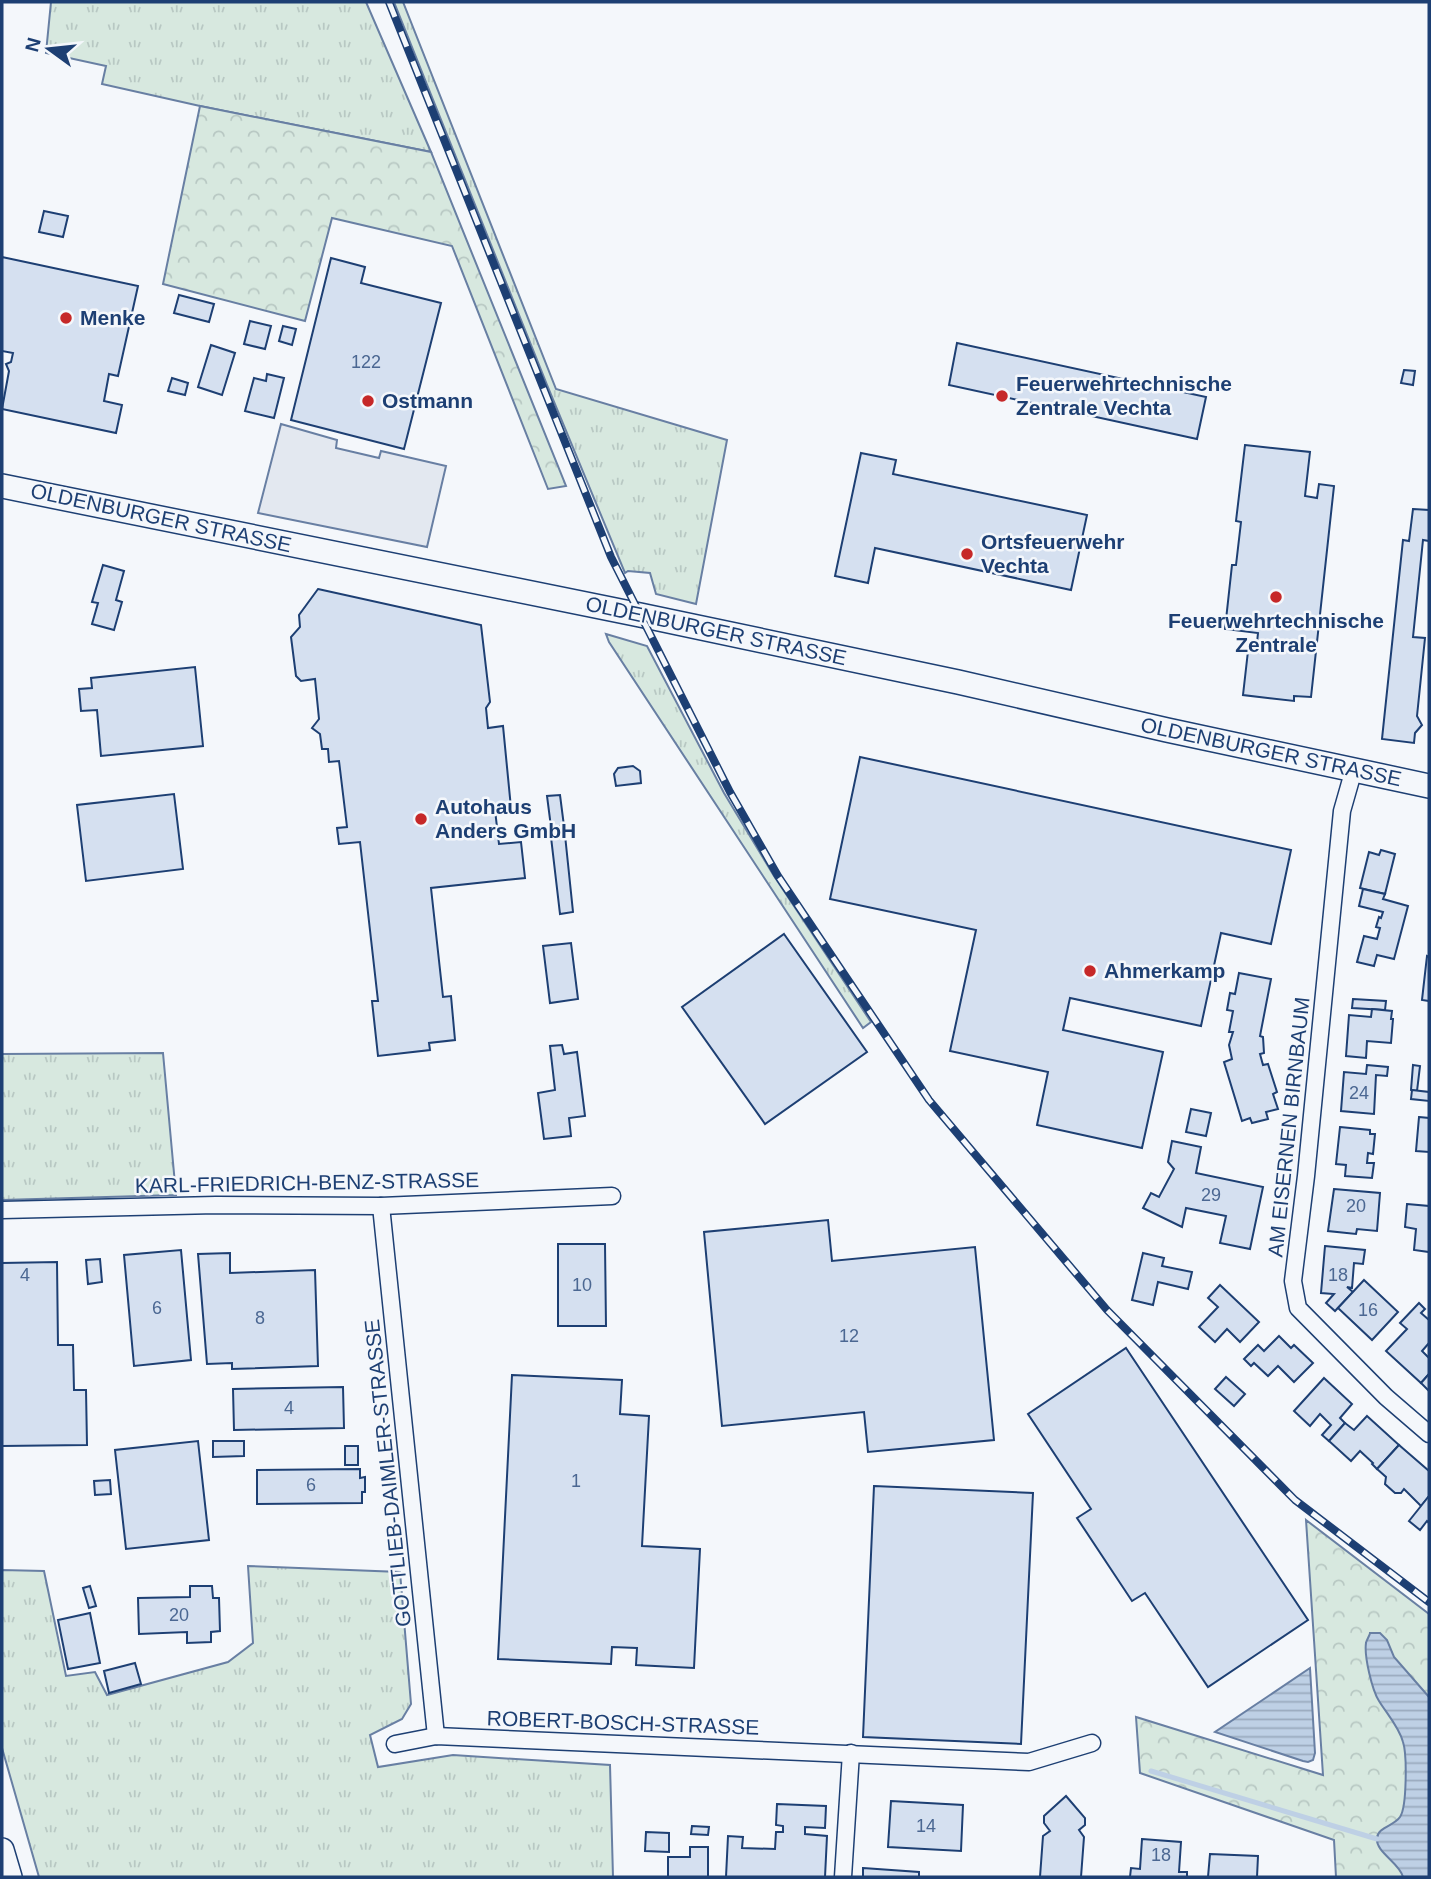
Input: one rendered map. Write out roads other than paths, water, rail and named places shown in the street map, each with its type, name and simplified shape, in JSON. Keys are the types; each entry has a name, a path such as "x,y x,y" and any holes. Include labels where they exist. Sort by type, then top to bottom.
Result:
{"main road":[{"name":"OLDENBURGER STRASSE","path":"2,486 958,682 1429,786"},
{"path":"2,1850 10,1877"}],"street":[{"name":"AM EISERNEN BIRNBAUM","path":"1354,769 1342,811 1293,1281 1298,1308 1386,1396 1429,1434"},
{"name":"KARL-FRIEDRICH-BENZ-STRASSE","path":"2,1210 216,1205 381,1206 612,1196"},
{"name":"GOTTLIEB-DAIMLER-STRASSE","path":"381,1206 436,1736"},
{"name":"ROBERT-BOSCH-STRASSE","path":"394,1744 436,1736 1029,1762 1091,1743"},
{"path":"843,1877 851,1753"}],"water":[{"path":"1370,1633 1380,1633 1387,1640 1394,1657 1429,1697 1429,1877 1403,1877 1377,1843 1380,1831 1400,1817 1406,1768 1401,1736 1376,1696 1371,1681 1366,1649"},
{"path":"1310,1668 1315,1753 1313,1760 1303,1761 1215,1732"}],"waterway":[{"path":"1151,1771 1377,1839"}],"railway":[{"path":"389,2 611,557 730,792 778,876 929,1100 1107,1310 1295,1500 1429,1602"}],"place":[{"name":"Menke","path":"66,318"},
{"name":"Feuerwehrtechnische Zentrale Vechta","path":"1002,396"},
{"name":"Ostmann","path":"368,401"},
{"name":"Ortsfeuerwehr Vechta","path":"967,554"},
{"name":"Feuerwehrtechnische Zentrale","path":"1276,597"},
{"name":"Autohaus Anders GmbH","path":"421,819"},
{"name":"Ahmerkamp","path":"1090,971"}]}
